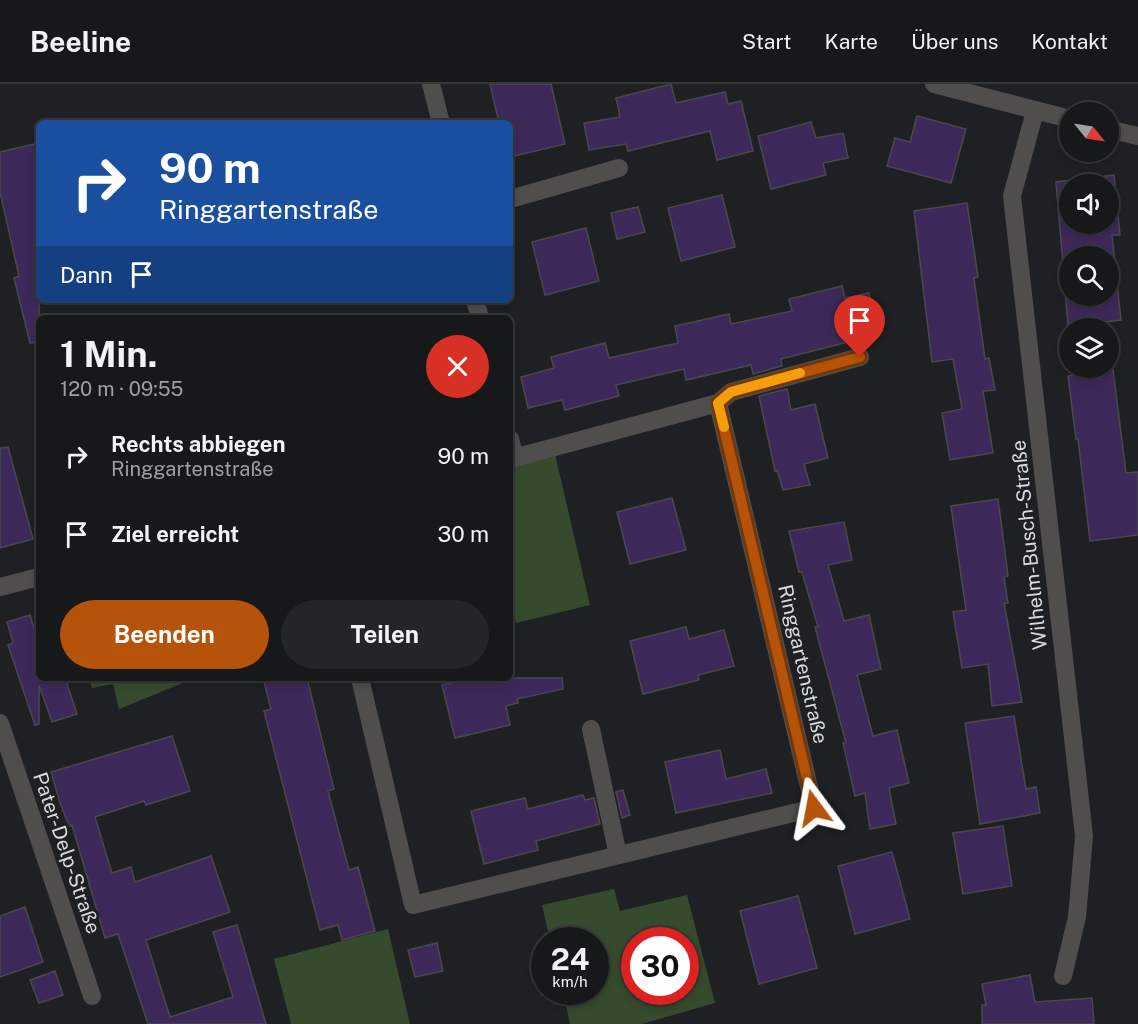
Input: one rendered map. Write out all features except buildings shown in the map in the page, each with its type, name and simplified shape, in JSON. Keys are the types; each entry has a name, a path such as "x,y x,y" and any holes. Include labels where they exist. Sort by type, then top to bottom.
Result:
{"street":[{"path":"431,84 440,120"},
{"path":"934,84 1059,116"},
{"name":"Wilhelm-Busch-Straße","path":"1035,111 1012,196 1084,836 1077,917 1063,976"},
{"path":"1119,132 1138,136"},
{"path":"513,198 620,168"},
{"path":"513,459 718,403 731,392 860,357"},
{"name":"Ringgartenstraße","path":"361,681 413,905 814,808 718,403"},
{"path":"0,587 36,578"},
{"name":"Pater-Delp-Straße","path":"0,723 92,996"},
{"path":"591,729 618,855"}],"green space":[{"path":"555,454 590,605 516,623 513,610 513,464"},
{"path":"90,681 188,681 119,709 113,684 92,688"},
{"path":"614,889 620,911 687,895 695,927 621,927 621,1005 699,1005 699,941 715,1003 642,1024 570,1024 566,1005 609,1005 609,927 547,927 542,905"},
{"path":"388,929 410,1024 291,1024 274,959"}],"slow traffic":[{"path":"724,427 718,403 731,392 800,373"}],"route":[{"path":"814,808 718,403 731,392 860,357"}]}
